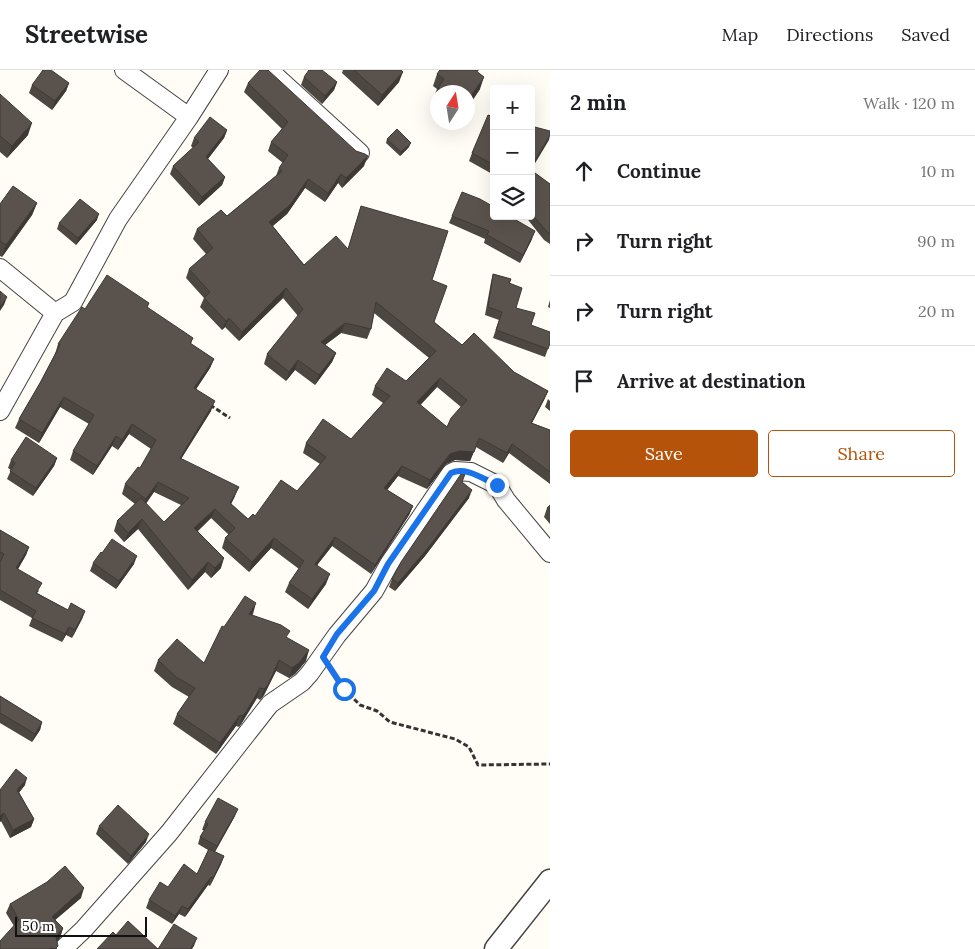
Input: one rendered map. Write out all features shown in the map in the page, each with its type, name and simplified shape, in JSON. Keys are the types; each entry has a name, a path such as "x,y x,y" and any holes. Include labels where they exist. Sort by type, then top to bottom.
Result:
{"street":[{"path":"124,70 189,117"},
{"path":"0,411 56,313 73,302 118,219 189,117 219,70"},
{"path":"269,70 360,153"},
{"path":"0,268 56,313"},
{"path":"63,949 84,929 169,833 270,704 302,682 323,657 337,634 374,591 388,564 451,473 455,471 471,472 497,485 506,500 550,553"},
{"path":"496,949 550,880"}],"path":[{"path":"207,403 230,418"},
{"path":"323,657 344,689 360,705 377,711 390,722 455,739 468,746 478,765 550,764"}],"building":[{"path":"43,70 51,70 69,83 55,101 32,85"},
{"path":"260,70 268,70 356,151 368,156 346,178 341,174 328,193 308,179 290,205 269,222 304,265 336,236 348,249 361,206 448,231 432,280 447,286 434,322 462,345 474,333 514,372 548,391 531,423 550,430 550,472 512,444 507,453 479,438 474,452 459,451 450,454 430,480 402,466 384,488 413,506 375,565 335,537 315,564 330,574 312,599 289,583 304,561 274,538 252,562 225,538 235,528 215,509 194,528 224,558 215,568 208,562 192,580 142,519 128,533 117,521 141,498 164,522 189,498 158,482 146,499 125,484 138,467 140,468 156,440 132,424 122,440 116,436 97,466 73,451 94,415 64,397 42,433 19,419 60,345 58,344 82,307 85,309 107,275 149,303 147,307 193,338 190,343 214,359 194,388 215,401 180,458 239,487 230,503 248,519 253,514 255,516 281,480 297,491 326,457 306,443 323,419 351,439 390,396 375,386 387,368 406,381 436,351 376,302 371,329 345,323 321,342 336,353 319,375 298,360 289,372 267,354 303,309 286,288 242,332 229,318 226,321 204,298 210,292 189,269 213,248 197,229 221,210 227,216 282,171 279,168 288,155 271,142 288,122 248,83","holes":["440,378 467,400 451,418 447,427 417,402"]},
{"path":"309,70 322,70 337,82 325,96 304,77"},
{"path":"354,70 401,70 403,72 382,95"},
{"path":"440,70 475,70 484,77 475,90 475,85 440,85 444,79 437,74"},
{"path":"0,94 32,123 12,146 0,136"},
{"path":"488,115 490,116 490,163 472,153"},
{"path":"210,117 227,130 206,157 225,177 202,197 173,166 199,142 194,138"},
{"path":"535,127 550,131 550,135 535,160"},
{"path":"397,129 411,143 401,152 387,139"},
{"path":"535,173 550,184 550,234 535,218"},
{"path":"13,186 37,203 6,245 0,241 0,204"},
{"path":"462,192 490,205 490,220 516,220 535,231 523,255 487,235 489,231 452,216"},
{"path":"80,199 99,214 78,238 59,223"},
{"path":"493,274 511,279 509,283 522,288 516,308 535,313 531,325 550,332 548,349 496,330 502,312 488,307"},
{"path":"0,291 7,297 0,306"},
{"path":"26,437 57,458 36,488 10,471 15,463 11,460"},
{"path":"461,474 465,474 462,482 472,490 428,548 398,583 392,579 401,562"},
{"path":"0,530 29,547 16,568 42,583 36,593 68,610 71,603 85,611 75,630 69,627 65,634 32,618 36,611 0,590 0,562 4,554 0,552"},
{"path":"112,539 137,556 119,581 93,563"},
{"path":"245,596 256,603 249,614 281,625 290,631 286,637 309,650 299,663 292,668 279,660 268,685 264,689 260,688 246,712 242,716 240,715 220,743 177,714 195,688 176,677 158,660 177,639 204,663 222,626 224,627"},
{"path":"0,696 42,722 35,734 0,713"},
{"path":"16,769 27,778 17,790 34,819 13,830 4,813 0,816 0,790"},
{"path":"218,798 238,809 217,846 200,837 208,824 205,822"},
{"path":"118,805 149,834 131,856 99,826"},
{"path":"209,849 224,856 213,878 211,877 188,909 182,906 175,916 149,900 160,882 168,887 184,864 197,874"},
{"path":"65,866 84,888 52,917 63,928 56,937 58,946 55,949 0,949 0,941 19,920 10,904 47,882"},
{"path":"128,921 158,949 97,949 113,932 116,935"},
{"path":"174,924 197,938 190,949 158,949"}],"route":[{"path":"344,689 323,657 337,634 374,591 388,564 451,473 455,471 471,472 497,485"}]}
